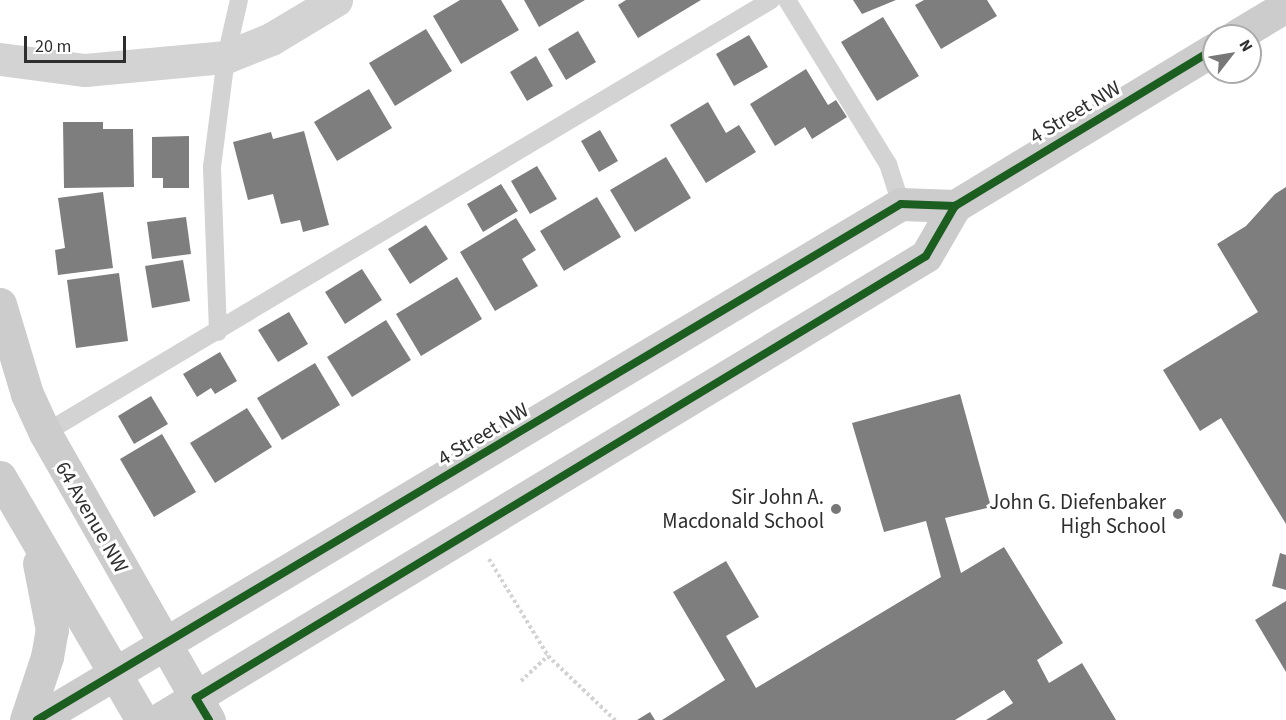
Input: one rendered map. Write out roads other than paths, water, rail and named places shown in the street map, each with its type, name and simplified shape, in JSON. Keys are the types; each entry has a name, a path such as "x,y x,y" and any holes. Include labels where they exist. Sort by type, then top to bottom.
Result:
{"main road":[{"path":"1256,24 1286,6"},
{"name":"4 Street NW","path":"158,720 202,709 926,256 954,206 1202,56"},
{"path":"901,204 954,206"},
{"name":"4 Street NW","path":"37,720 901,204"},
{"name":"64 Avenue NW","path":"0,304 27,394 45,433 202,709"},
{"path":"0,477 34,541 142,720"},
{"path":"26,720 47,657 52,630 34,541"}],"street":[{"path":"0,59 85,70 226,57 271,39 336,0"}],"lane":[{"path":"218,332 212,167 226,57 239,0"},
{"path":"45,433 218,332 771,0"},
{"path":"787,0 888,164 901,204"}],"place":[{"name":"Sir John A. Macdonald School","path":"836,509"},
{"name":"John G. Diefenbaker High School","path":"1178,514"}]}
